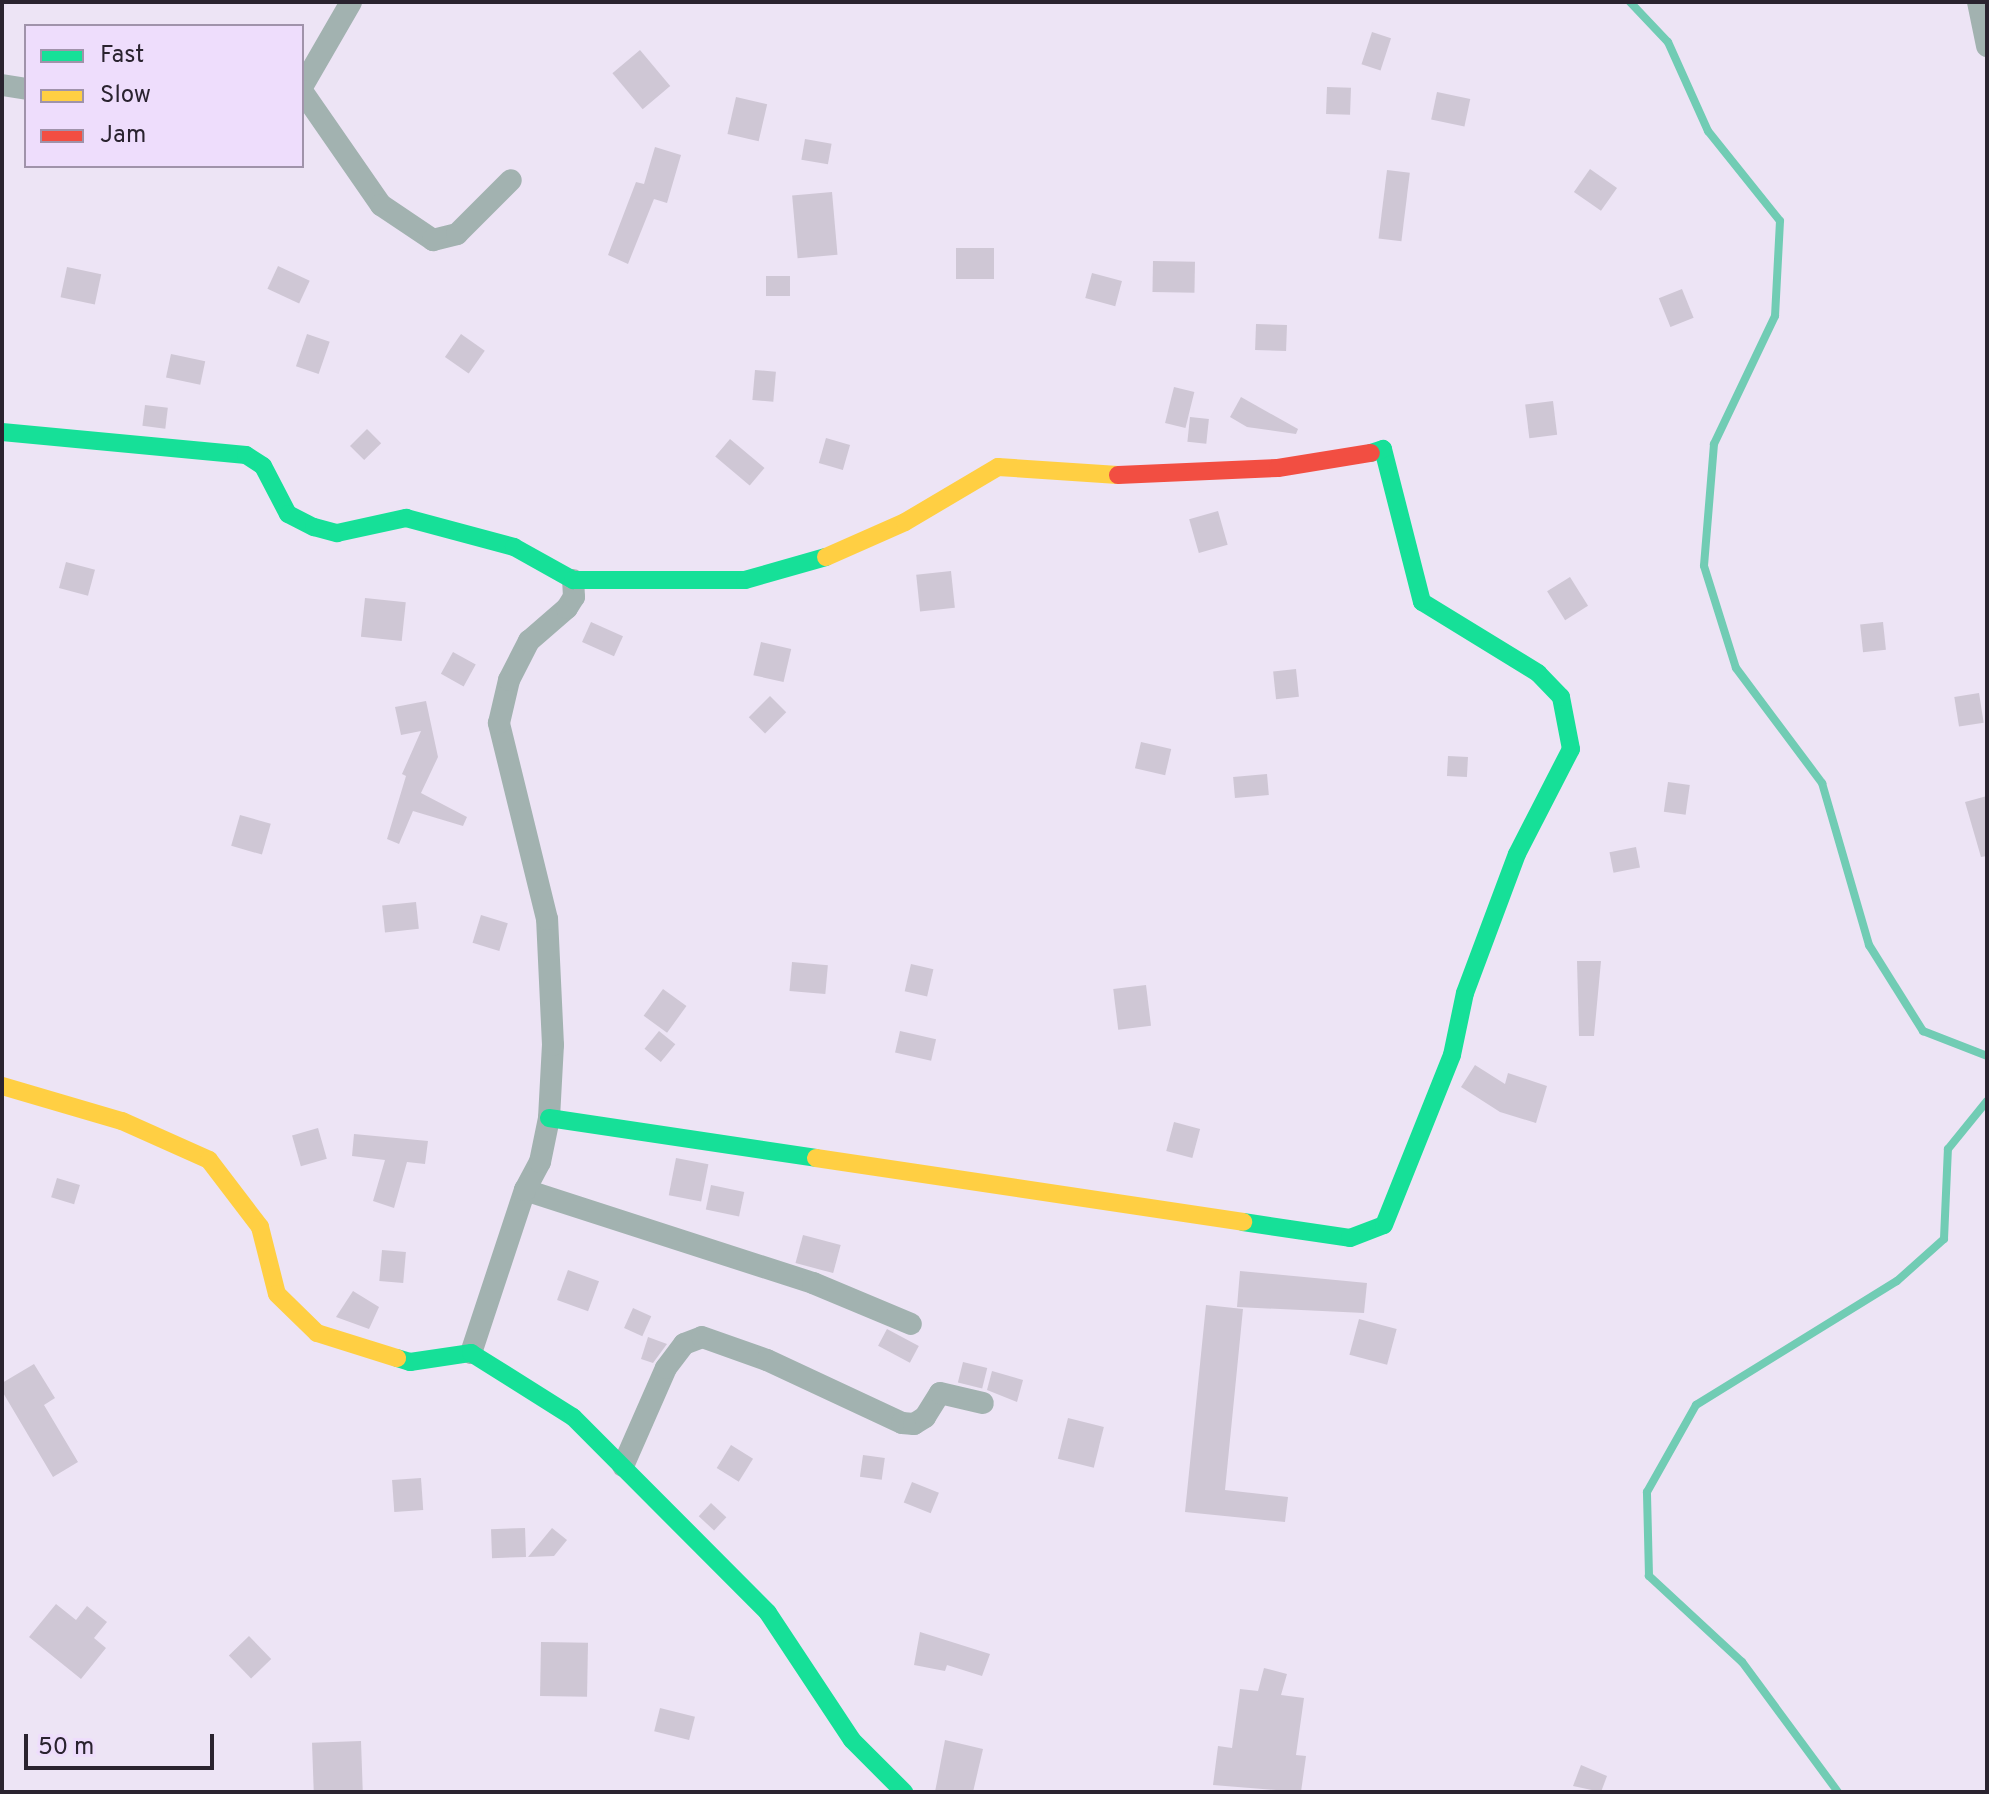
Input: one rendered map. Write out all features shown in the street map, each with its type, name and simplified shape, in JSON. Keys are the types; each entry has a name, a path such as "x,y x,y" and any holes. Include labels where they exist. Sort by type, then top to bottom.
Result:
{"street":[{"path":"304,85 351,2"},
{"path":"1978,2 1987,46"},
{"path":"2,85 24,89"},
{"path":"304,92 381,205 433,240 457,234 511,180"},
{"path":"2,432 246,455 263,466 288,514 314,527 337,533 406,518 514,547 573,580 685,576 745,580 808,565 905,522 998,467 1136,476 1278,468 1356,459 1383,449 1422,602 1538,673 1561,697 1571,749 1517,854 1465,993 1452,1055 1384,1225 1350,1238 549,1118"},
{"path":"471,1353 525,1190 540,1162 549,1118 553,1045 547,919 499,723 509,680 529,641 567,608 574,597 573,580"},
{"path":"2,1086 122,1121 209,1160 260,1227 277,1294 317,1333 410,1362 471,1353 573,1417 768,1613 852,1740 904,1792"},
{"path":"525,1190 813,1283 911,1324"},
{"path":"623,1466 666,1368 684,1344 702,1337 767,1360 902,1423 914,1424 925,1417 940,1393 983,1403"}],"building":[{"path":"1372,32 1391,38 1381,71 1361,64"},
{"path":"640,50 670,86 643,109 612,73"},
{"path":"1327,87 1351,88 1350,115 1326,114"},
{"path":"1437,92 1470,99 1464,126 1431,119"},
{"path":"736,97 767,104 759,141 727,134"},
{"path":"805,139 832,144 828,164 801,160"},
{"path":"655,147 681,155 667,203 654,199 628,264 608,255 636,182 644,184"},
{"path":"1590,169 1617,188 1601,211 1574,192"},
{"path":"1387,170 1410,173 1401,241 1379,238"},
{"path":"832,192 837,255 798,258 792,195"},
{"path":"956,248 994,248 994,279 956,279"},
{"path":"1153,261 1195,262 1194,293 1152,292"},
{"path":"278,266 310,281 299,303 267,289"},
{"path":"67,267 101,274 95,305 61,297"},
{"path":"1092,273 1122,281 1115,306 1085,298"},
{"path":"766,276 790,276 790,296 766,296"},
{"path":"1682,289 1694,318 1670,327 1659,298"},
{"path":"1256,324 1287,325 1286,351 1255,350"},
{"path":"307,334 330,342 319,374 296,366"},
{"path":"461,334 485,351 469,374 445,357"},
{"path":"171,354 205,361 200,385 166,377"},
{"path":"755,370 776,372 773,402 752,400"},
{"path":"1174,387 1194,392 1185,428 1165,423"},
{"path":"1241,397 1298,429 1296,434 1247,427 1230,417"},
{"path":"1553,401 1557,435 1529,438 1525,404"},
{"path":"145,405 168,408 165,429 142,426"},
{"path":"1190,417 1209,419 1206,444 1187,442"},
{"path":"367,429 381,443 364,460 350,446"},
{"path":"826,438 850,445 843,470 819,463"},
{"path":"730,439 764,468 750,486 715,457"},
{"path":"1218,511 1228,545 1199,553 1189,519"},
{"path":"66,562 95,570 88,596 59,588"},
{"path":"951,571 955,608 920,611 916,575"},
{"path":"1570,577 1588,606 1565,620 1547,591"},
{"path":"365,598 406,602 402,641 361,637"},
{"path":"591,622 623,636 614,656 582,642"},
{"path":"1883,622 1886,650 1863,652 1860,624"},
{"path":"761,642 791,649 784,682 753,675"},
{"path":"453,652 476,665 464,686 441,674"},
{"path":"1296,669 1299,697 1276,699 1273,671"},
{"path":"1979,693 1984,723 1959,727 1954,697"},
{"path":"770,696 786,712 765,733 749,717"},
{"path":"426,701 438,757 421,793 467,817 463,826 413,811 399,844 387,839 406,776 402,774 421,731 401,735 395,707"},
{"path":"1141,742 1171,749 1165,775 1135,768"},
{"path":"1448,756 1468,757 1467,777 1447,776"},
{"path":"1267,774 1269,795 1235,798 1233,777"},
{"path":"1668,782 1690,785 1686,815 1664,812"},
{"path":"1987,796 1987,856 1981,857 1965,802"},
{"path":"240,815 271,824 262,855 231,846"},
{"path":"1636,847 1640,868 1614,873 1609,852"},
{"path":"416,902 419,929 385,932 382,906"},
{"path":"481,915 508,923 499,951 473,943"},
{"path":"1577,961 1601,961 1594,1036 1579,1036"},
{"path":"792,962 828,965 825,994 789,991"},
{"path":"911,964 933,969 927,996 905,991"},
{"path":"1146,985 1151,1026 1118,1030 1113,989"},
{"path":"663,989 686,1006 667,1033 644,1016"},
{"path":"659,1031 675,1044 661,1062 645,1049"},
{"path":"900,1031 936,1039 931,1061 895,1052"},
{"path":"1475,1065 1505,1084 1508,1073 1547,1086 1536,1123 1500,1112 1461,1087"},
{"path":"1174,1122 1200,1129 1192,1158 1166,1151"},
{"path":"318,1128 327,1159 301,1166 292,1135"},
{"path":"354,1134 428,1141 425,1164 407,1162 394,1208 373,1201 385,1160 352,1156"},
{"path":"676,1158 708,1164 701,1202 669,1195"},
{"path":"57,1178 80,1185 74,1204 51,1197"},
{"path":"711,1185 744,1192 739,1217 706,1209"},
{"path":"803,1235 841,1245 833,1273 795,1263"},
{"path":"382,1250 406,1252 403,1283 379,1281"},
{"path":"568,1270 599,1281 588,1311 557,1300"},
{"path":"1240,1271 1367,1283 1364,1313 1237,1307"},
{"path":"353,1291 379,1307 369,1329 336,1317"},
{"path":"1206,1305 1243,1309 1225,1490 1288,1497 1285,1522 1185,1512"},
{"path":"633,1308 651,1316 642,1336 624,1328"},
{"path":"1359,1319 1397,1329 1387,1365 1349,1355"},
{"path":"887,1329 919,1346 910,1363 878,1346"},
{"path":"648,1337 667,1344 653,1363 641,1359"},
{"path":"963,1362 987,1368 982,1388 958,1382"},
{"path":"34,1364 55,1398 44,1405 78,1462 53,1477 2,1391 2,1383"},
{"path":"992,1371 1023,1380 1017,1402 987,1390"},
{"path":"1068,1418 1104,1427 1094,1468 1058,1459"},
{"path":"731,1445 753,1459 739,1482 717,1468"},
{"path":"863,1455 885,1458 882,1480 860,1477"},
{"path":"421,1478 423,1510 394,1512 392,1480"},
{"path":"912,1482 939,1493 931,1513 904,1502"},
{"path":"711,1503 726,1517 714,1530 699,1516"},
{"path":"525,1528 526,1557 492,1558 491,1529"},
{"path":"552,1528 567,1540 554,1556 528,1557"},
{"path":"56,1604 76,1620 87,1606 107,1622 94,1638 106,1648 81,1679 29,1637"},
{"path":"920,1632 990,1654 982,1676 947,1665 945,1671 914,1665"},
{"path":"249,1636 271,1659 251,1678 229,1655"},
{"path":"541,1642 588,1643 587,1697 540,1696"},
{"path":"1264,1668 1287,1674 1281,1695 1304,1698 1296,1755 1306,1756 1301,1792 1213,1785 1218,1746 1232,1748 1240,1689 1258,1691"},
{"path":"660,1708 695,1717 689,1740 654,1731"},
{"path":"945,1740 983,1749 973,1792 935,1792"},
{"path":"361,1741 363,1792 314,1792 312,1743"},
{"path":"1581,1765 1607,1776 1601,1792 1573,1786"}],"waterway":[{"path":"1630,2 1668,42 1708,131 1780,221 1775,316 1714,444 1704,566 1736,668 1822,783 1869,945 1923,1031 1987,1056"},
{"path":"1838,1792 1742,1662 1649,1576 1647,1492 1696,1405 1897,1281 1944,1239 1948,1149 1987,1101"}],"traffic: fast":[{"path":"2,432 246,455 263,466 288,514 314,527 337,533 406,518 514,547 573,580 745,580 826,557"},
{"path":"1243,1222 1350,1238 1384,1225 1452,1055 1465,993 1517,854 1571,749 1561,697 1538,673 1422,602 1383,449 1371,453"},
{"path":"549,1118 816,1158"},
{"path":"397,1358 410,1362 471,1353 573,1417 768,1613 852,1740 904,1792"}],"traffic: slow":[{"path":"826,557 905,522 998,467 1118,475"},
{"path":"2,1086 122,1121 209,1160 260,1227 277,1294 317,1333 397,1358"},
{"path":"816,1158 1243,1222"}],"traffic: jam":[{"path":"1118,475 1278,468 1371,453"}]}
